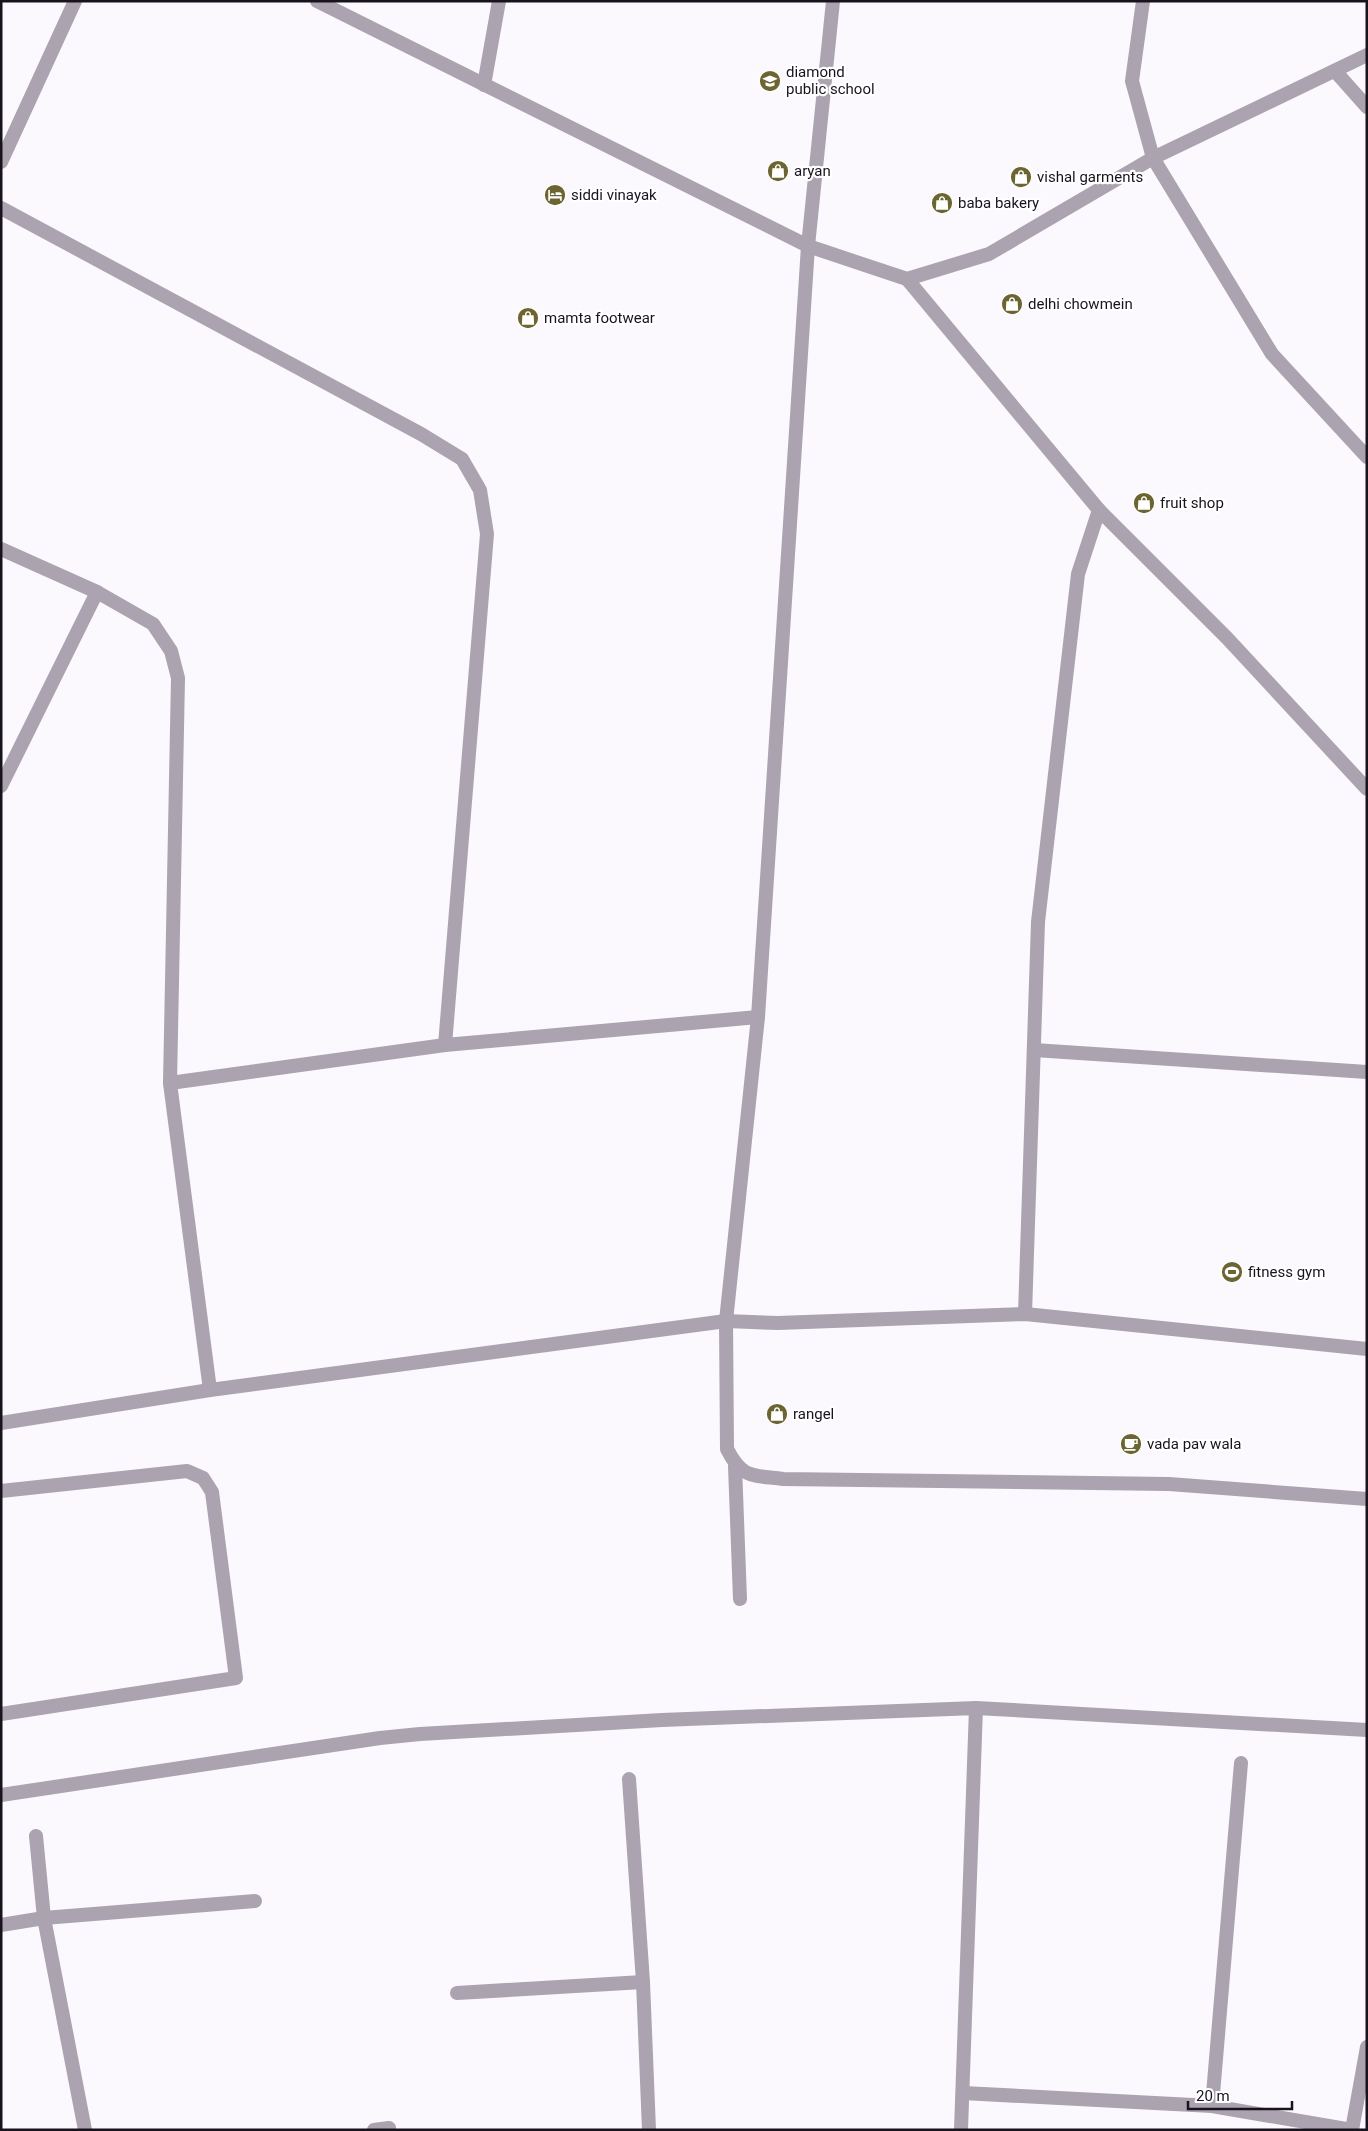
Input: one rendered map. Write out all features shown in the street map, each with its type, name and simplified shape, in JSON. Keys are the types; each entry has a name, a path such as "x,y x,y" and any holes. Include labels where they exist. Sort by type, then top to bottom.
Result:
{"street":[{"path":"1,162 75,1"},
{"path":"317,1 808,246 907,279 1099,510 1227,638 1367,789"},
{"path":"484,85 499,1"},
{"path":"833,1 808,246 758,1016 726,1321 726,1450 735,1466 746,1474 783,1479 1169,1484 1367,1499"},
{"path":"1143,1 1132,81 1153,158 1272,354 1367,457"},
{"path":"907,279 989,254 1153,158 1367,55"},
{"path":"1335,71 1367,107"},
{"path":"1,208 422,434 462,459 480,490 487,534 445,1045"},
{"path":"1026,1314 1038,922 1078,574 1099,510"},
{"path":"1,549 96,592 153,624 171,651 178,678 170,1082 210,1390"},
{"path":"1,786 96,592"},
{"path":"170,1082 445,1045 758,1016"},
{"path":"1034,1050 1367,1072"},
{"path":"1,1423 210,1390 726,1321 778,1323 1026,1314 1367,1348"},
{"path":"735,1466 740,1599"},
{"path":"1,1491 188,1471 204,1478 212,1492 236,1678 1,1714"},
{"path":"1,1795 396,1736 662,1720 976,1708 1367,1730"},
{"path":"961,2130 976,1708"},
{"path":"1212,2106 1241,1763"},
{"path":"629,1779 643,1982 649,2130"},
{"path":"36,1836 44,1918 85,2130"},
{"path":"1,1924 44,1918 255,1901"},
{"path":"458,1993 643,1982"},
{"path":"963,2093 1212,2106 1352,2130 1367,2047"},
{"path":"374,2130 389,2128"}],"place":[{"name":"diamond public school","path":"770,81"},
{"name":"aryan","path":"778,171"},
{"name":"vishal garments","path":"1021,177"},
{"name":"siddi vinayak","path":"555,195"},
{"name":"baba bakery","path":"942,203"},
{"name":"delhi chowmein","path":"1012,304"},
{"name":"mamta footwear","path":"528,318"},
{"name":"fruit shop","path":"1144,503"},
{"name":"fitness gym","path":"1232,1272"},
{"name":"rangel","path":"777,1414"},
{"name":"vada pav wala","path":"1131,1444"}]}
